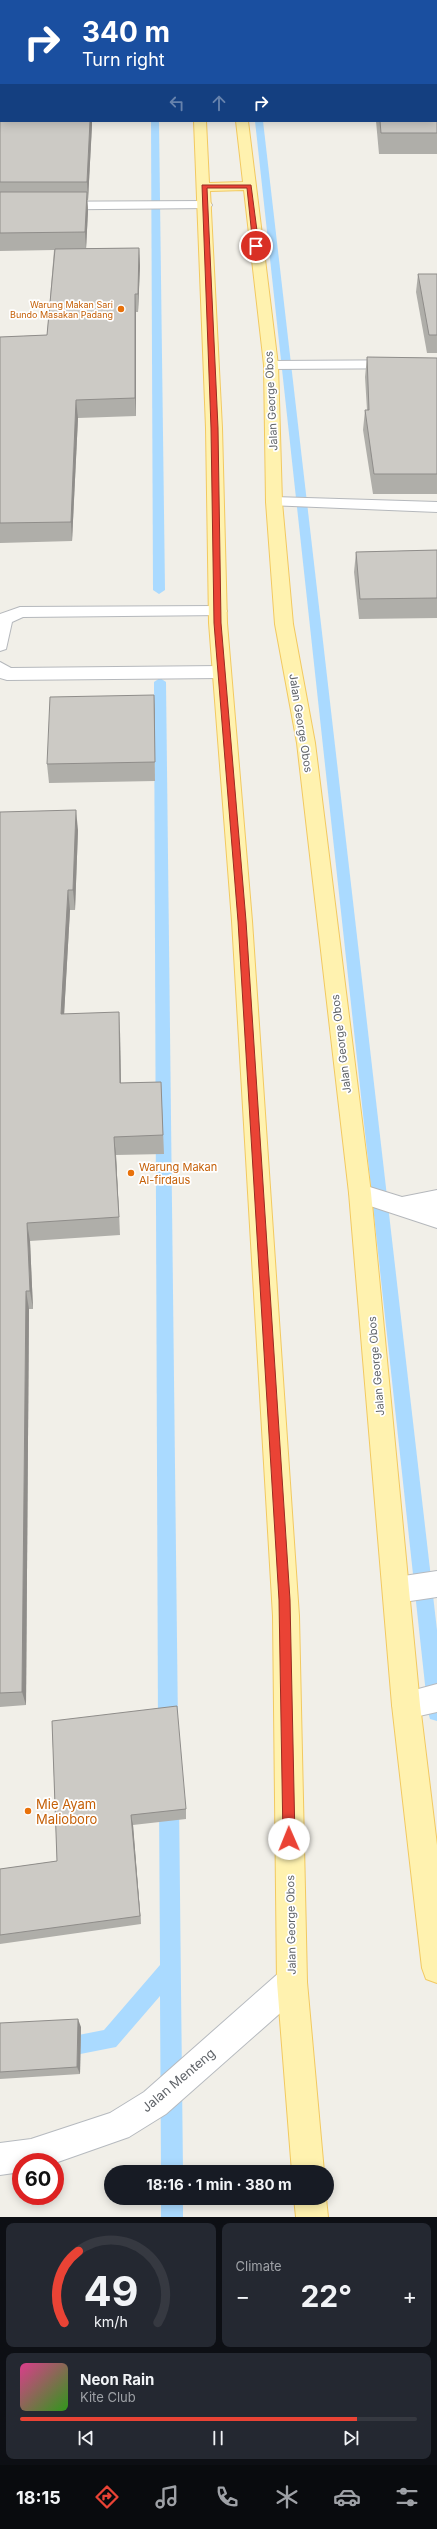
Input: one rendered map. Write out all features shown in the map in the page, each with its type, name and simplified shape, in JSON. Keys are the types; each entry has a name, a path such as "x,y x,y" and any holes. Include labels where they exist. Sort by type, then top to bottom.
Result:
{"main road":[{"name":"Jalan George Obos","path":"200,122 205,196 214,428 218,611 221,672 242,921 285,1608 292,1982 307,2165"},
{"name":"Jalan George Obos","path":"242,122 270,365 274,502 284,624 306,743 360,1193 397,1590 406,1705 437,1968"},
{"path":"205,196 249,186"},
{"path":"311,2205 312,2217"}],"street":[{"path":"0,206 205,196"},
{"path":"270,365 437,364"},
{"path":"274,502 437,508"},
{"path":"0,645 4,619 20,612 218,611"},
{"path":"0,668 7,674 221,672"},
{"path":"360,1193 437,1218"},
{"path":"403,1207 437,1199"},
{"path":"397,1590 437,1584"},
{"path":"406,1705 437,1698"},
{"name":"Jalan Menteng","path":"0,2159 31,2155 118,2126 155,2103 292,1982"}],"building":[{"path":"0,122 90,122 87,182 0,182"},
{"path":"380,122 437,122 437,133 381,133"},
{"path":"0,192 87,192 85,232 0,233"},
{"path":"139,248 138,294 135,294 135,398 76,400 71,522 0,523 0,337 47,335 55,249"},
{"path":"418,274 437,274 437,335 429,335"},
{"path":"367,357 437,358 437,474 374,474 365,410 369,410"},
{"path":"437,550 437,598 360,599 356,552"},
{"path":"154,695 155,762 47,764 50,697"},
{"path":"76,810 73,890 68,890 61,1014 119,1012 120,1083 161,1082 163,1135 114,1137 119,1217 27,1223 30,1291 26,1291 22,1692 0,1693 0,812"},
{"path":"177,1706 186,1809 131,1815 140,1916 0,1935 0,1869 57,1861 52,1721"},
{"path":"78,2019 77,2067 0,2072 0,2023"}],"waterway":[{"path":"155,122 159,590"},
{"path":"259,122 437,1712"},
{"path":"160,682 168,1727"},
{"path":"169,1801 172,2165"},
{"path":"60,2047 109,2040 170,1969"},
{"path":"172,2205 172,2217"}],"place":[{"name":"Warung Makan Sari Bundo Masakan Padang","path":"121,309"},
{"name":"Warung Makan Al-firdaus","path":"131,1173"},
{"name":"Mie Ayam Malioboro","path":"28,1811"}],"route":[{"path":"256,246 249,186 204,186 214,428 218,623 242,921 286,1616 289,1839"}]}
